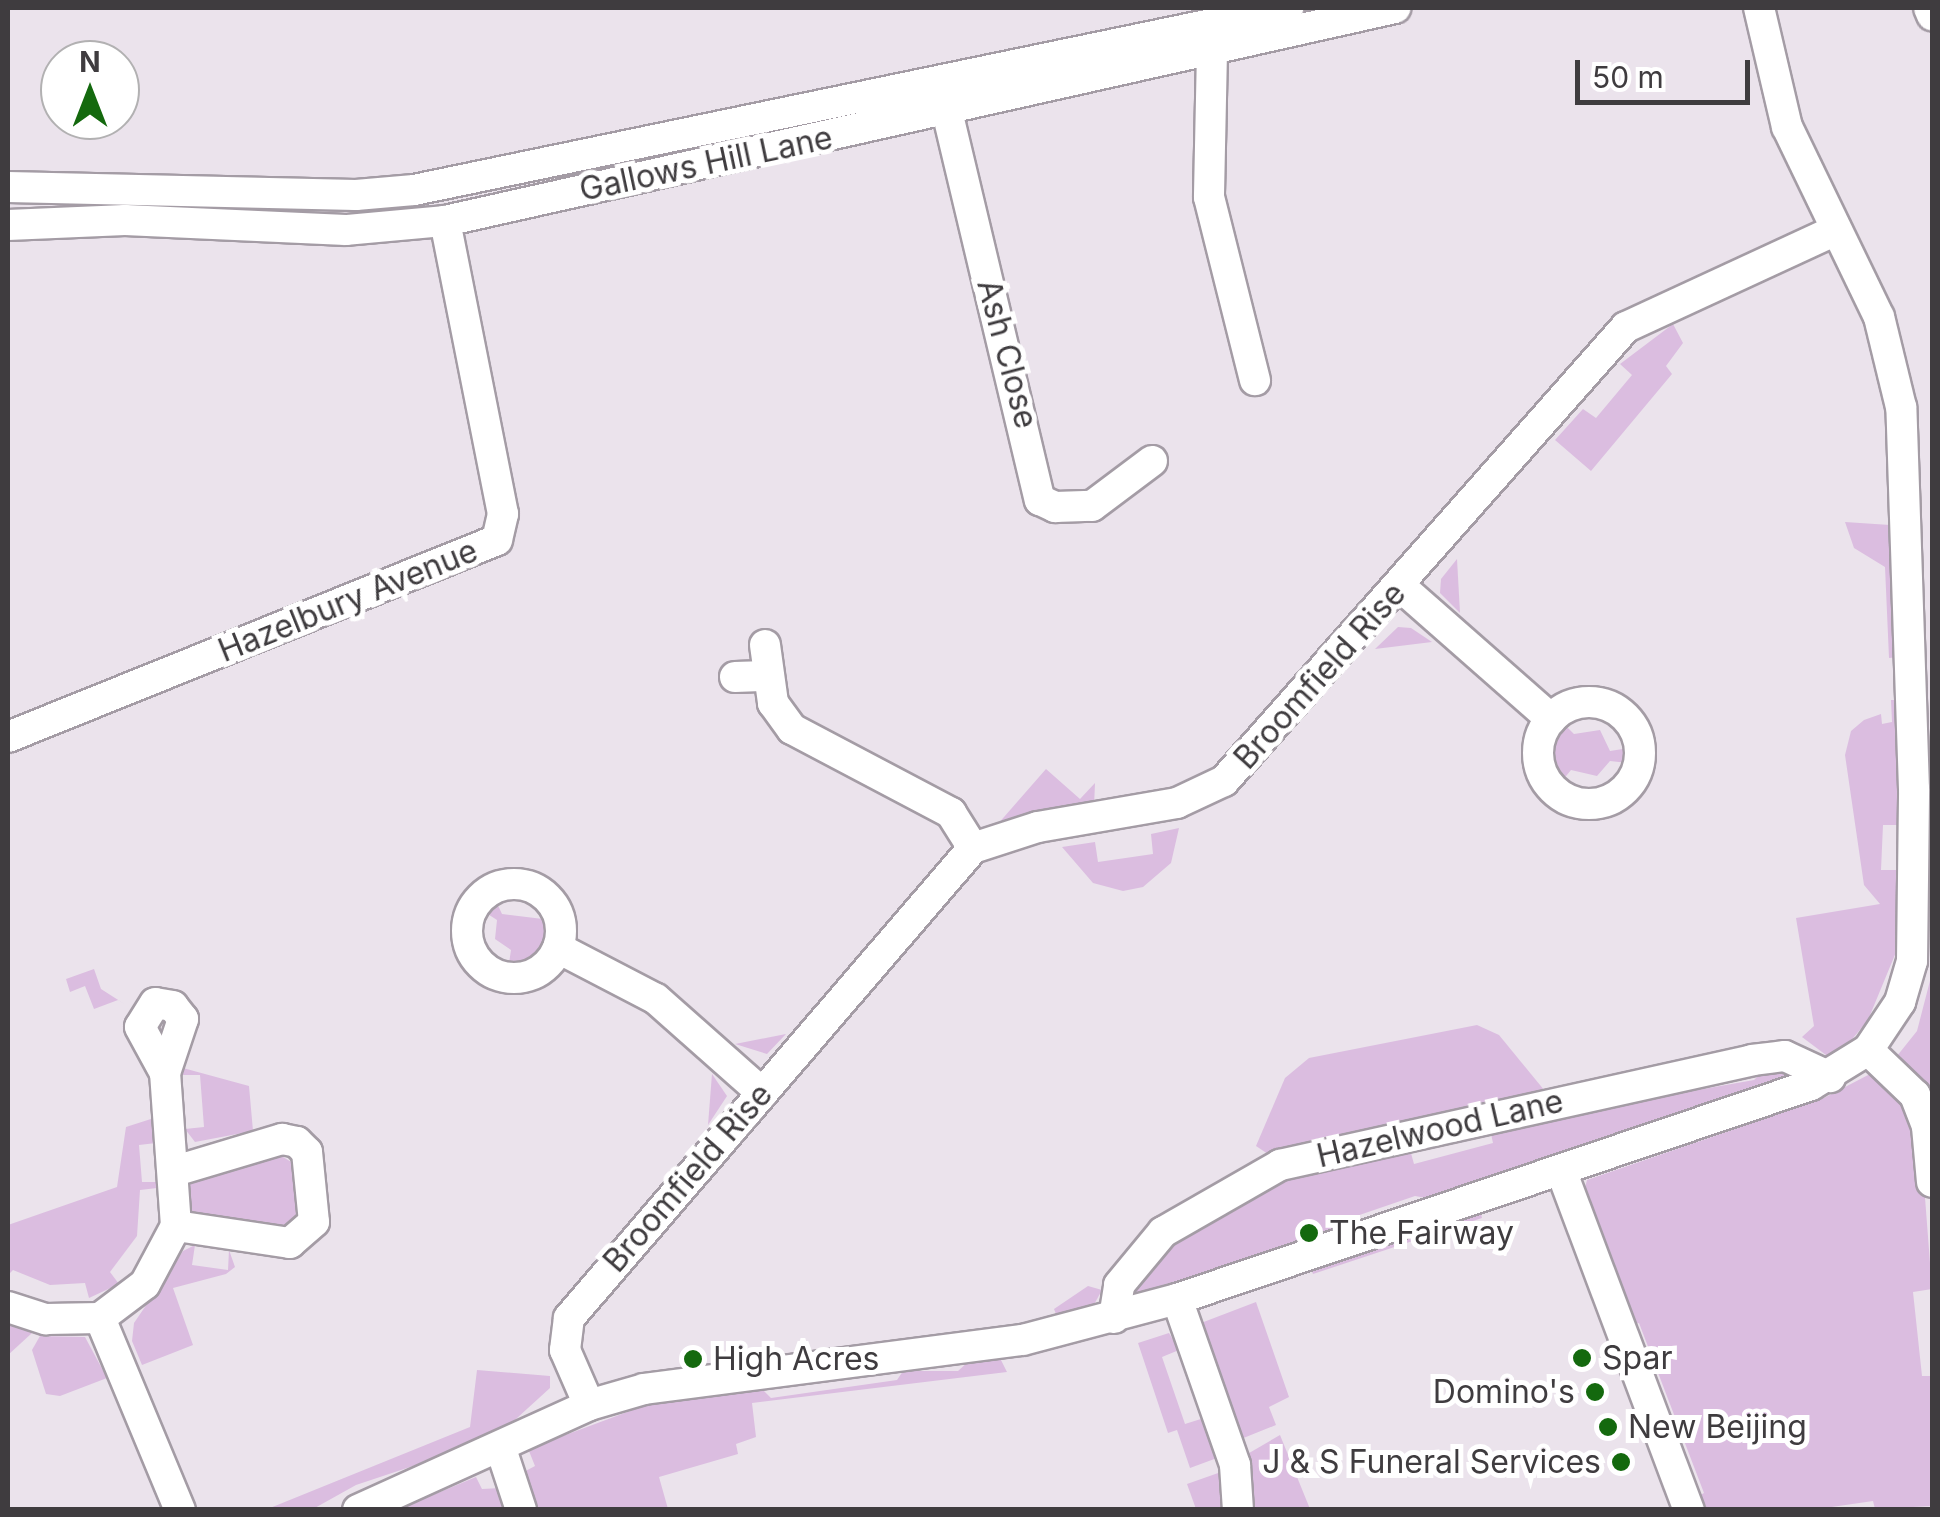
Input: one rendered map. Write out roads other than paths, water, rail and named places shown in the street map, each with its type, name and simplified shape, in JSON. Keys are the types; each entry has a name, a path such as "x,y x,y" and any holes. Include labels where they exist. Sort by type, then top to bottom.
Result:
{"street":[{"name":"Gallows Hill Lane","path":"8,188 356,195 414,190 1288,8"},
{"name":"Gallows Hill Lane","path":"8,225 125,220 346,230 445,222 1394,8"},
{"name":"Hazelwood Lane","path":"358,1510 501,1450 589,1405 644,1389 1023,1340 1178,1299 1830,1077 1868,1050 1908,982 1923,912 1901,407 1879,317 1787,127 1759,8"},
{"path":"1928,8 1932,14"},
{"path":"1212,52 1208,198 1255,380"},
{"name":"Ash Close","path":"947,111 1023,410 1036,493 1046,506 1080,509 1132,469"},
{"path":"696,132 704,166"},
{"name":"Hazelbury Avenue","path":"8,736 497,540 503,514 445,222"},
{"name":"Broomfield Rise","path":"589,1405 565,1350 569,1318 973,848 1038,827 1178,803 1224,782 1401,588 1626,328 1836,230"},
{"path":"1401,588 1550,719"},
{"path":"765,645 766,676 773,704 792,729 951,813 973,848"},
{"path":"735,677 766,676"},
{"path":"558,948 656,999 761,1092"},
{"path":"1868,1050 1915,1095 1926,1127 1932,1182"},
{"name":"Hazelwood Lane","path":"1114,1318 1119,1285 1163,1232 1208,1200 1280,1165 1752,1060 1786,1056 1830,1077"},
{"path":"8,1307 46,1319 100,1318 144,1284 176,1226 165,1073"},
{"path":"175,1171 282,1139 297,1142 307,1152 314,1222 290,1243 176,1226"},
{"path":"1562,1170 1689,1510"},
{"path":"1178,1299 1235,1464 1238,1510"},
{"path":"100,1318 180,1510"},
{"path":"501,1450 522,1510"}],"place":[{"name":"The Fairway","path":"1309,1233"},
{"name":"Spar","path":"1582,1358"},
{"name":"High Acres","path":"693,1359"},
{"name":"Domino's","path":"1595,1392"},
{"name":"New Beijing","path":"1608,1427"},
{"name":"J & S Funeral Services","path":"1621,1462"}]}
